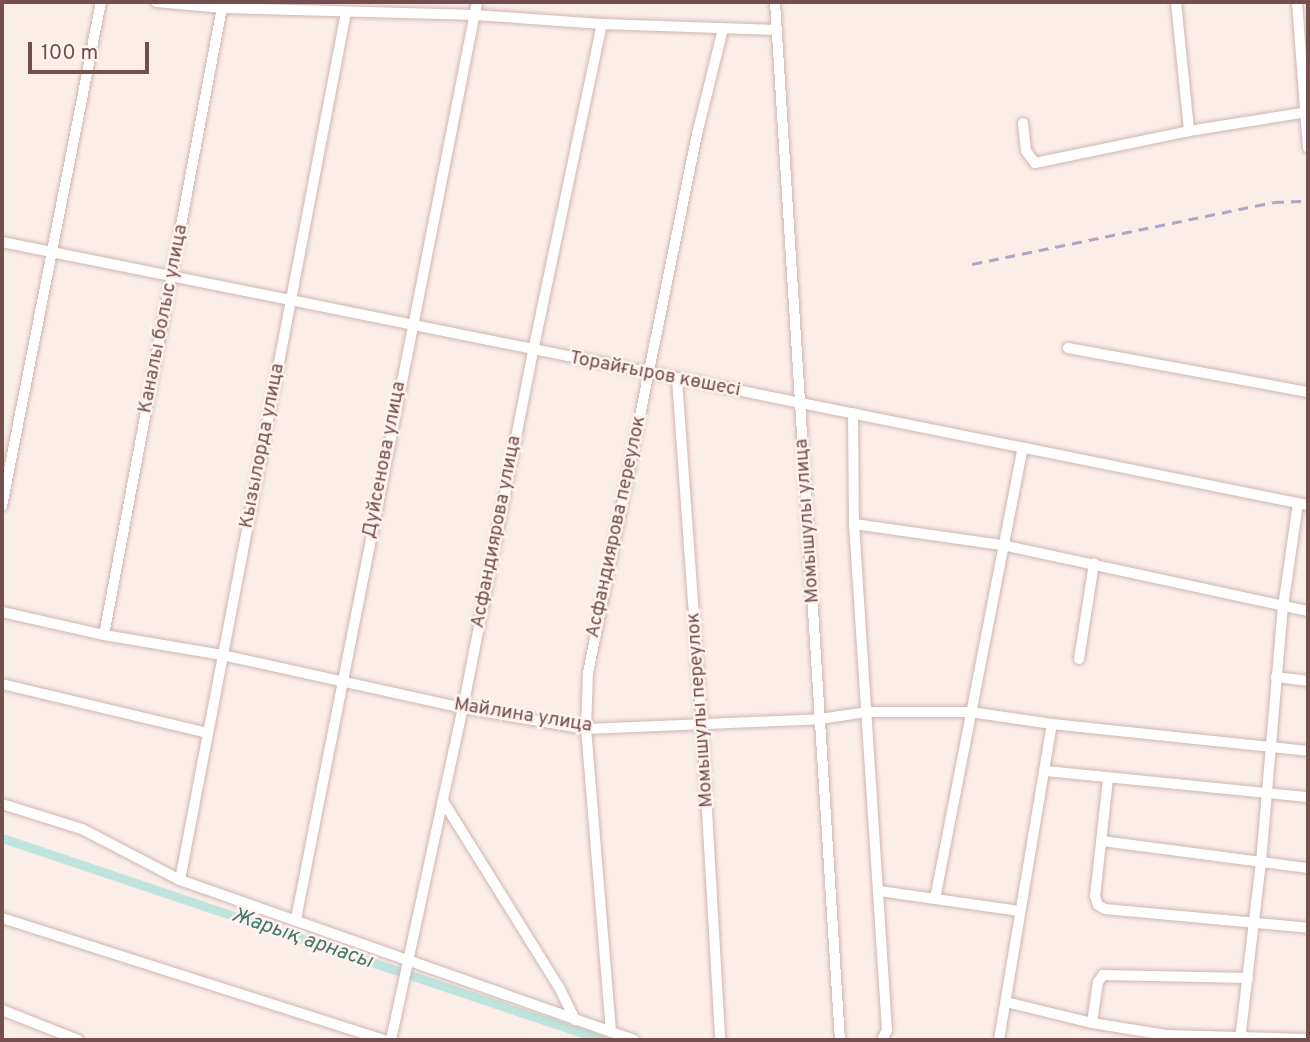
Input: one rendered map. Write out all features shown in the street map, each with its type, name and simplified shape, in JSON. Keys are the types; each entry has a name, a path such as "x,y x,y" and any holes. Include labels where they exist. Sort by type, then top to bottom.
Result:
{"street":[{"path":"2,506 54,253 101,2"},
{"path":"156,2 777,30"},
{"name":"Дуйсенова улица","path":"296,919 477,2"},
{"name":"Момышулы улица","path":"775,2 840,1040"},
{"path":"1176,2 1189,131"},
{"path":"1297,2 1308,148"},
{"name":"Каналы болыс улица","path":"104,635 223,5"},
{"name":"Кызылорда улица","path":"180,880 346,12"},
{"name":"Асфандиярова улица","path":"390,1038 409,964 463,708 533,351 602,24"},
{"name":"Асфандиярова переулок","path":"611,1032 586,729 588,673 599,605 650,374 697,134 723,29"},
{"path":"1023,123 1026,151 1035,163 1189,131 1307,112"},
{"name":"Торайғыров көшесі","path":"2,242 411,327 853,412 1303,504"},
{"path":"1068,348 1308,393"},
{"name":"Момышулы переулок","path":"677,379 702,724 720,1040"},
{"path":"853,412 854,524 887,1030 882,1040"},
{"path":"935,899 1023,448"},
{"path":"1240,1040 1261,862 1283,607 1303,504"},
{"path":"854,524 1002,545 1308,611"},
{"path":"1079,659 1094,563"},
{"name":"Майлина улица","path":"2,612 104,635 222,655 463,708 586,729 820,719 867,712 971,712 1052,724 1308,751"},
{"path":"1276,677 1308,681"},
{"path":"2,684 207,733"},
{"path":"999,1040 1052,724"},
{"path":"1046,771 1308,797"},
{"path":"1108,779 1096,897 1098,905 1105,909 1308,928"},
{"path":"443,801 559,987 575,1020"},
{"path":"2,804 82,829 180,880 296,919 409,964 634,1040"},
{"path":"1101,841 1308,868"},
{"path":"879,891 1020,911"},
{"path":"2,918 390,1038"},
{"path":"1092,1023 1098,982 1103,975 1248,978"},
{"path":"1006,1002 1092,1023 1166,1035 1240,1040 1308,1039"},
{"path":"2,1010 78,1040"}],"waterway":[{"name":"Жарық арнасы","path":"2,838 603,1040"}],"railway":[{"path":"972,264 1274,202 1308,201"}]}
